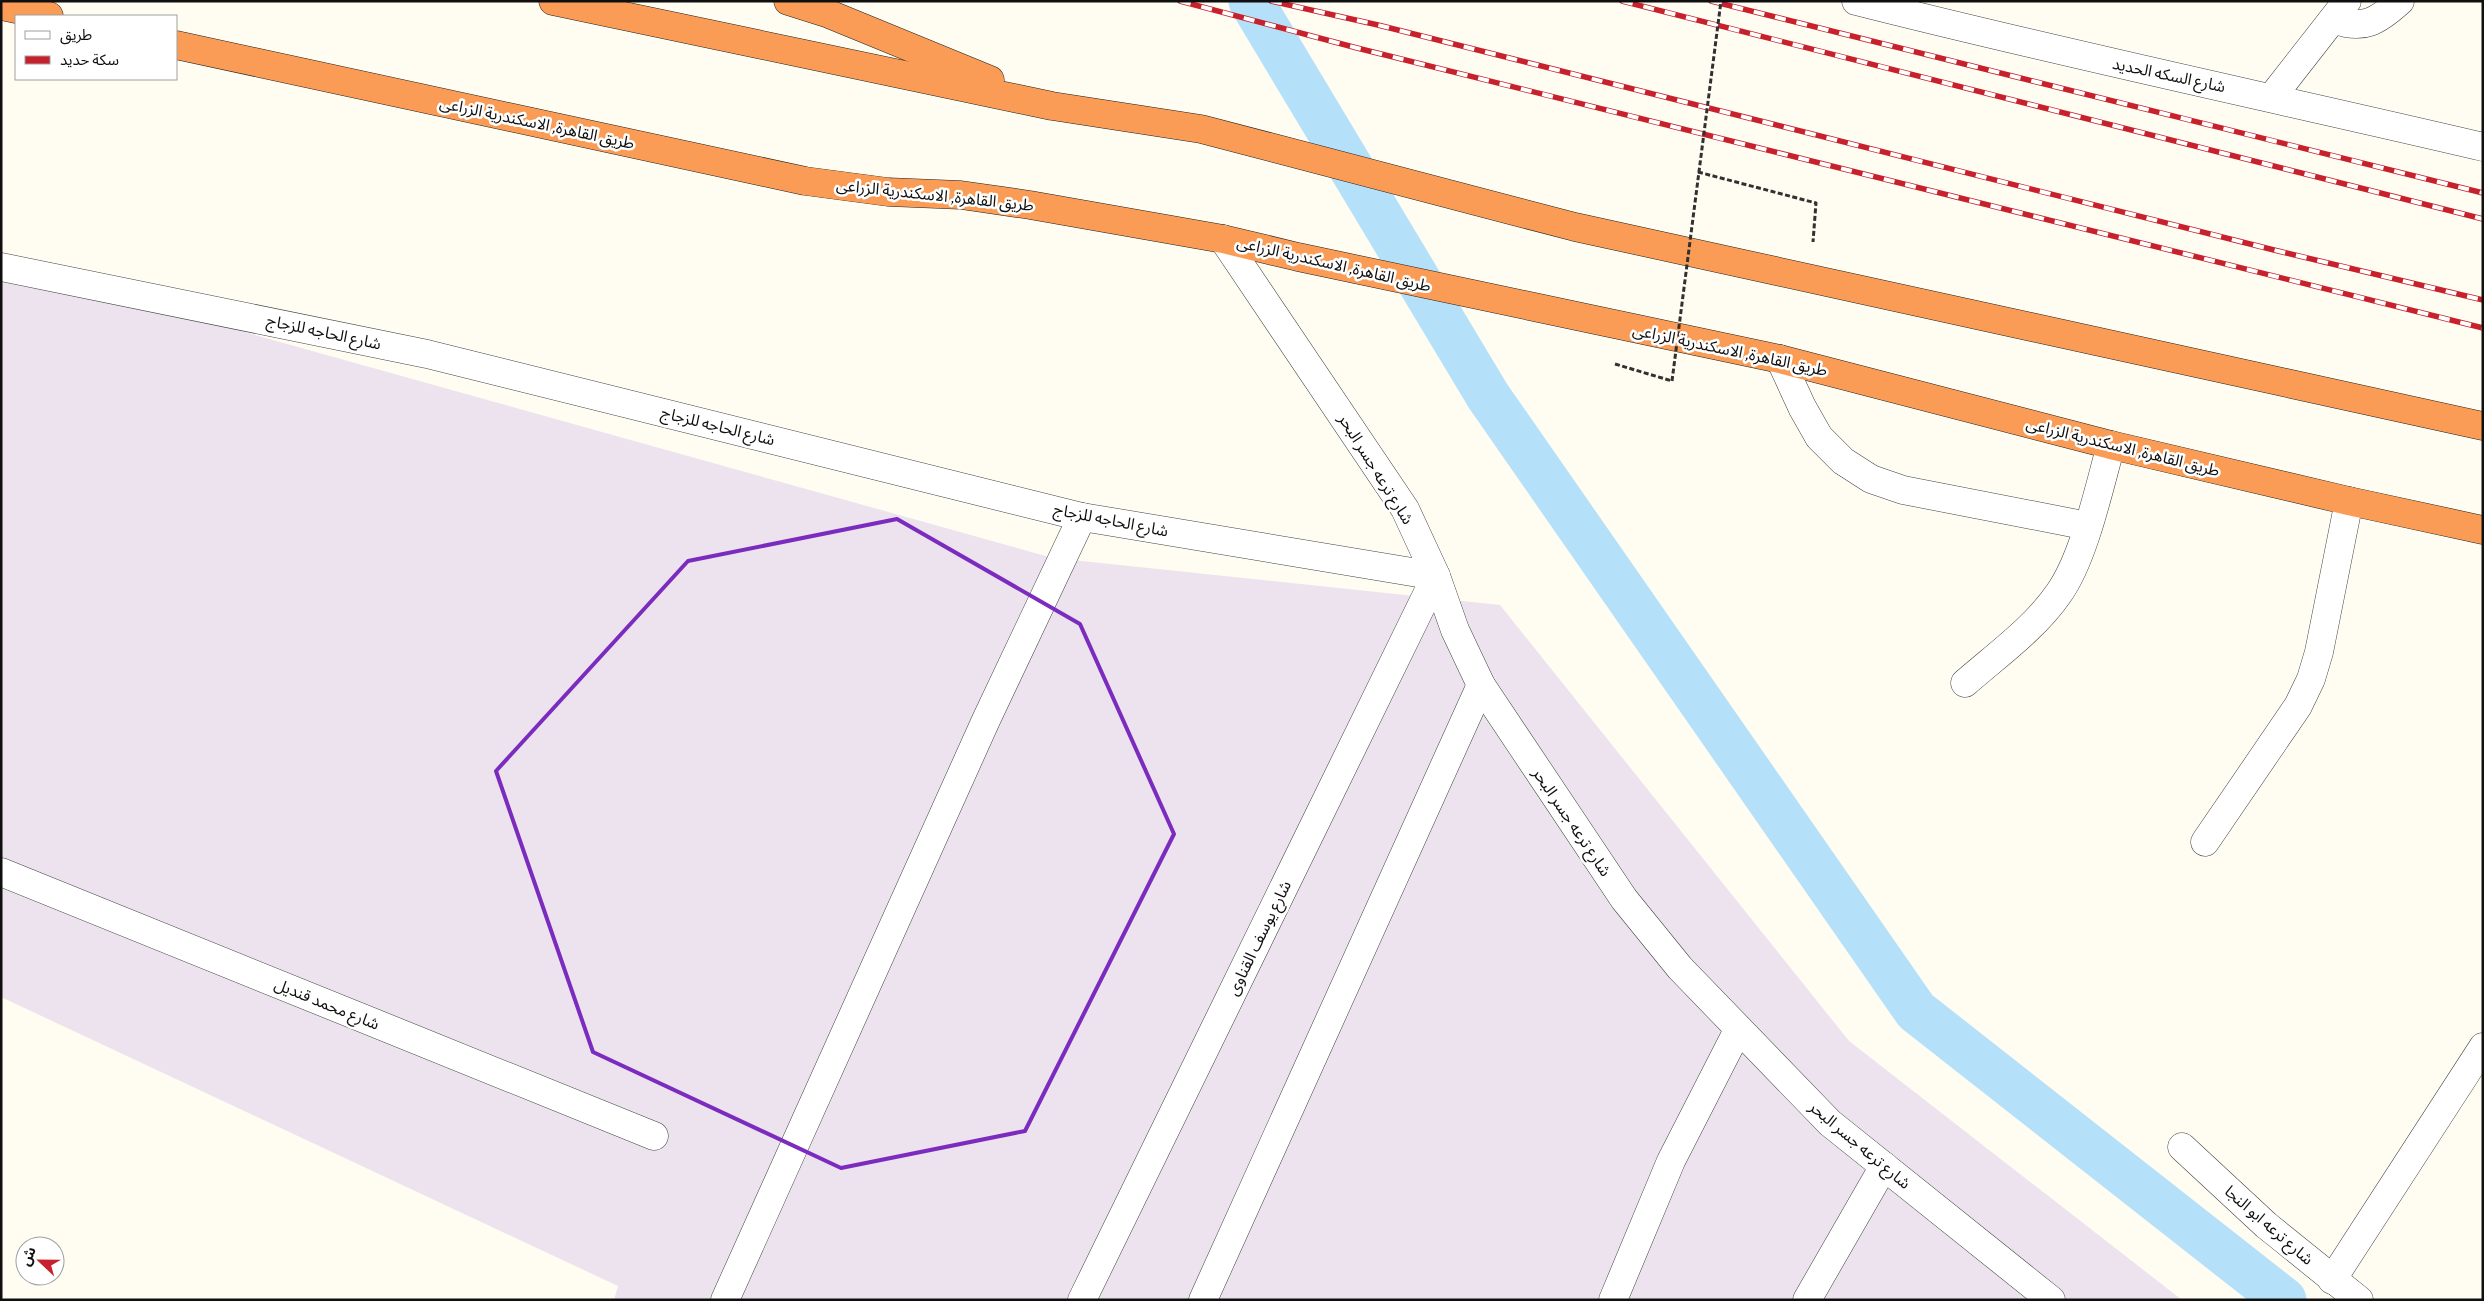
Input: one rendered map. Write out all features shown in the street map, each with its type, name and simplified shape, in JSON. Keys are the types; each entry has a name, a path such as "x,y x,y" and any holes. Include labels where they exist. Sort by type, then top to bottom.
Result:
{"highway":[{"path":"553,1 1052,106 1201,129 1574,227 2483,426"},
{"path":"788,1 829,14 1052,106"},
{"path":"1,6 44,15"},
{"name":"طريق القاهرة, الاسكندرية الزراعى","path":"178,45 805,181 888,192 961,196 1021,204 1223,239 1298,258 1780,359 2111,446 2483,530"}],"street":[{"name":"شارع السكه الحديد","path":"1856,1 2012,40 2272,97 2483,148"},
{"path":"2340,10 2345,24 2359,25 2372,22 2384,16 2400,1"},
{"path":"2272,97 2340,10"},
{"name":"شارع ترعه جسر البحر","path":"1223,239 1405,509 1436,576 1455,630 1481,685 1624,899 1680,968 1830,1123 2051,1300"},
{"name":"شارع الحاجه للزجاج","path":"1,267 427,354 1082,517 1436,576"},
{"path":"1780,359 1802,407 1819,436 1843,461 1872,479 1904,490 2088,526"},
{"path":"1965,683 2049,607 2069,575 2088,526 2111,446"},
{"path":"2205,842 2298,706 2311,680 2320,652 2349,501"},
{"path":"725,1300 986,720 1082,517"},
{"name":"شارع يوسف القناوى","path":"1082,1300 1436,576"},
{"path":"1203,1300 1481,685"},
{"name":"شارع محمد قنديل","path":"1,872 654,1136"},
{"path":"1613,1300 1671,1161 1738,1030"},
{"path":"2332,1280 2483,1047"},
{"name":"شارع ترعه ابو النجا","path":"2182,1147 2266,1225 2332,1280 2360,1300"},
{"path":"1807,1300 1884,1166"}],"path":[{"path":"1606,361 1672,381 1721,1"},
{"path":"1698,172 1816,203"}],"highlighted area":[{"path":"897,519 1080,624 1174,834 1025,1131 841,1168 593,1052 496,771 688,561"}],"shaded area":[{"path":"1,264 1053,558 1500,605 1849,1041 2182,1300 614,1300 618,1286 1,997"}],"waterway":[{"path":"1251,1 1488,396 1916,1011 2284,1300"}],"railway":[{"path":"1180,1 1357,48 2483,328"},
{"path":"1271,1 1378,25 2274,250 2483,300"},
{"path":"1622,1 2483,219"},
{"path":"1711,1 2483,193"}]}
